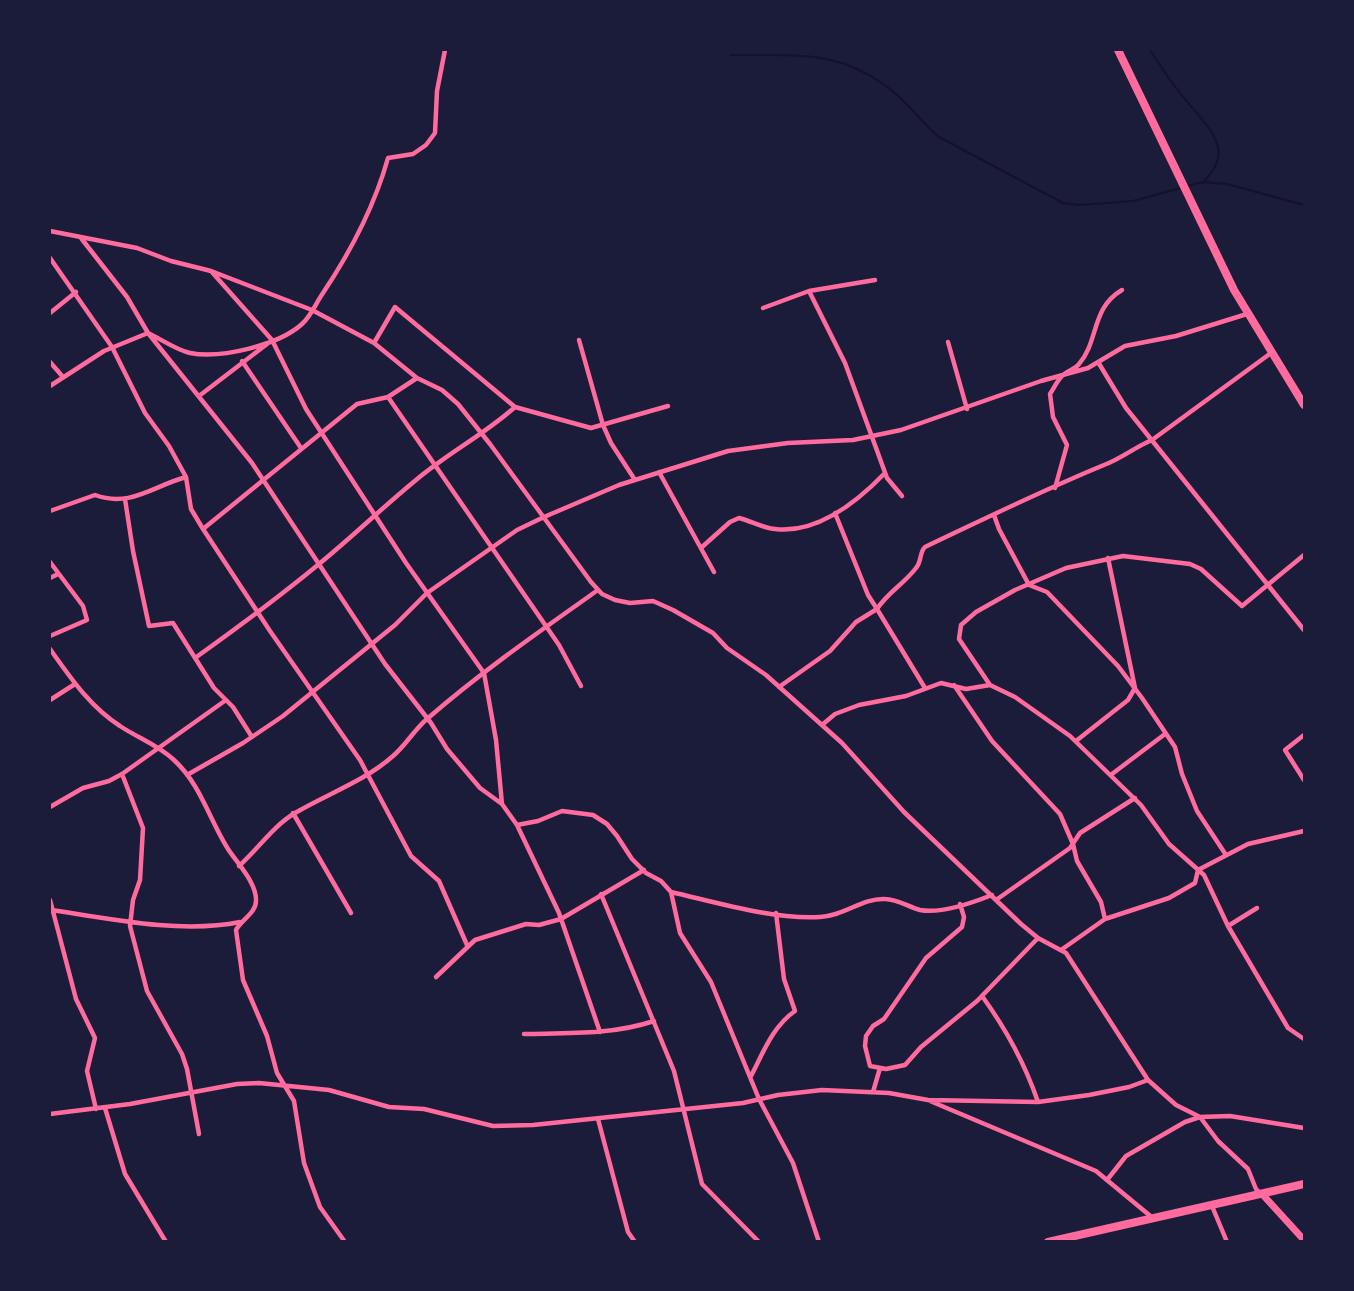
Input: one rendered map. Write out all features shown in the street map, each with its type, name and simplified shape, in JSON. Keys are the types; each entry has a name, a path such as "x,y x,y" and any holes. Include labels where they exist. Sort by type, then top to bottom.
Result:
{"main road":[{"path":"1118,50 1190,202 1247,314 1271,353 1301,392 1305,405"},
{"path":"1048,1242 1305,1184"},
{"path":"1263,1195 1305,1240"}],"street":[{"path":"148,333 188,353 219,355 272,340 290,333 304,322 349,255 368,216 388,158 413,154 426,145 435,133 436,97 445,50"},
{"path":"50,231 137,248 171,261 211,271 312,310 374,343 417,378 442,390 458,404 481,433 598,590 615,600 630,603 653,601 673,609 713,633 727,648 766,675 822,725 904,812 994,897 1038,938 1061,950 1079,972 1110,1024 1148,1080 1176,1105 1200,1117 1218,1141 1248,1169 1256,1189 1263,1195"},
{"path":"81,238 127,297 148,333 264,481 371,643 447,749 480,788 502,804 518,825 561,919 600,1032"},
{"path":"50,258 76,292 113,349 145,413 169,446 186,477 191,509 203,529 367,773 411,856 439,881 467,945"},
{"path":"211,271 272,340 306,409 427,593 484,673 496,740 502,804"},
{"path":"763,308 809,291 875,279"},
{"path":"809,291 845,363 885,473 902,496"},
{"path":"1055,488 1067,445 1053,417 1050,394 1062,376 1079,364 1091,346 1093,330 1108,298 1122,291"},
{"path":"50,313 76,292"},
{"path":"374,343 395,307 515,407 577,426 591,428 668,406"},
{"path":"187,775 252,737 313,693 427,593 518,530 544,517 635,480 729,451 873,436 901,430 1088,368 1125,346 1176,336 1247,314"},
{"path":"50,386 104,351 148,333"},
{"path":"199,396 272,340"},
{"path":"579,340 603,425 611,443 635,480"},
{"path":"948,342 967,409"},
{"path":"779,687 830,651 856,622 877,609 887,594 898,588 919,566 920,552 925,547 1055,488 1152,440 1271,353"},
{"path":"242,361 301,448"},
{"path":"50,362 63,377"},
{"path":"1098,362 1126,408 1305,630"},
{"path":"203,529 357,404 388,397 417,378"},
{"path":"388,397 559,645 581,686"},
{"path":"195,658 258,613 319,564 434,466 495,425 515,407"},
{"path":"659,472 714,572"},
{"path":"702,547 730,522 739,518 773,529 797,530 835,513 871,488 885,473"},
{"path":"50,511 95,495 111,501 125,500 186,477"},
{"path":"125,500 133,551 150,626 173,623 214,688 252,737"},
{"path":"835,513 868,595 925,688"},
{"path":"994,515 1029,585 1047,592 1118,666 1135,688 1175,747 1197,811 1226,855"},
{"path":"1305,555 1242,606 1201,569 1190,564 1123,556 1066,567 976,612 961,625 959,639 990,685 1015,697 1076,741 1135,798 1169,844 1204,875 1228,926 1288,1028 1305,1039"},
{"path":"1076,741 1128,700 1135,688 1108,558"},
{"path":"50,562 83,606 87,620 50,636"},
{"path":"50,578 58,574"},
{"path":"239,866 259,849 271,832 293,813 394,756 427,719 544,626 598,590"},
{"path":"50,649 75,684 98,708 121,727 157,747 174,760 198,786 221,838 254,891 256,901 254,909 240,922 236,930 243,980 285,1087 294,1101 304,1163 320,1207 345,1242"},
{"path":"822,725 835,714 859,705 889,700 941,683 966,689 990,685"},
{"path":"50,700 75,684"},
{"path":"954,685 992,741 1060,814 1073,844 1077,861 1101,902 1105,919"},
{"path":"50,807 89,786 109,781 122,774 225,700"},
{"path":"1112,774 1165,734"},
{"path":"1305,735 1285,750 1305,780"},
{"path":"122,774 143,828 140,880 133,900 131,922 147,991 182,1054 199,1134"},
{"path":"671,892 776,913 827,916 868,900 888,899 921,910 937,910 994,897 1073,844 1080,833 1135,798"},
{"path":"518,825 538,821 562,811 593,815 607,824 632,859 661,881 671,892 680,933 687,940 711,982 759,1099 793,1163 819,1242"},
{"path":"293,813 351,913"},
{"path":"1061,950 1105,919 1169,898 1195,883 1198,870 1248,844 1305,831"},
{"path":"436,977 467,945 514,927 561,919 644,870"},
{"path":"601,894 654,1021 685,1108 702,1184 759,1242"},
{"path":"50,900 76,999 95,1038 87,1071 96,1109"},
{"path":"960,904 964,917 962,927 926,958 884,1020 873,1026 866,1036 865,1046 870,1066 880,1068 905,1065 921,1047 982,996 1038,938"},
{"path":"1228,926 1257,908"},
{"path":"52,910 131,922 217,926 240,922"},
{"path":"751,1077 776,1029 784,1018 795,1011 784,979 776,913"},
{"path":"982,996 1001,1023 1023,1064 1038,1102"},
{"path":"524,1034 556,1035 600,1032 654,1021"},
{"path":"873,1092 880,1068"},
{"path":"50,1114 105,1108 237,1084 329,1090 372,1104 424,1109 493,1126 598,1119 822,1090 873,1092 928,1100 1038,1102 1089,1095 1129,1087 1148,1080"},
{"path":"928,1100 1070,1158 1096,1171 1154,1219"},
{"path":"105,1108 125,1174 166,1242"},
{"path":"1107,1180 1126,1156 1185,1122 1200,1117 1230,1116 1305,1128"},
{"path":"598,1119 628,1232 635,1242"},
{"path":"1212,1206 1227,1242"}],"waterway":[{"path":"1150,50 1215,138 1218,159 1213,170 1203,182"},
{"path":"731,55 819,58 857,69 897,95 939,137 1063,203 1080,205 1133,201 1203,182 1227,184 1304,205"}]}
